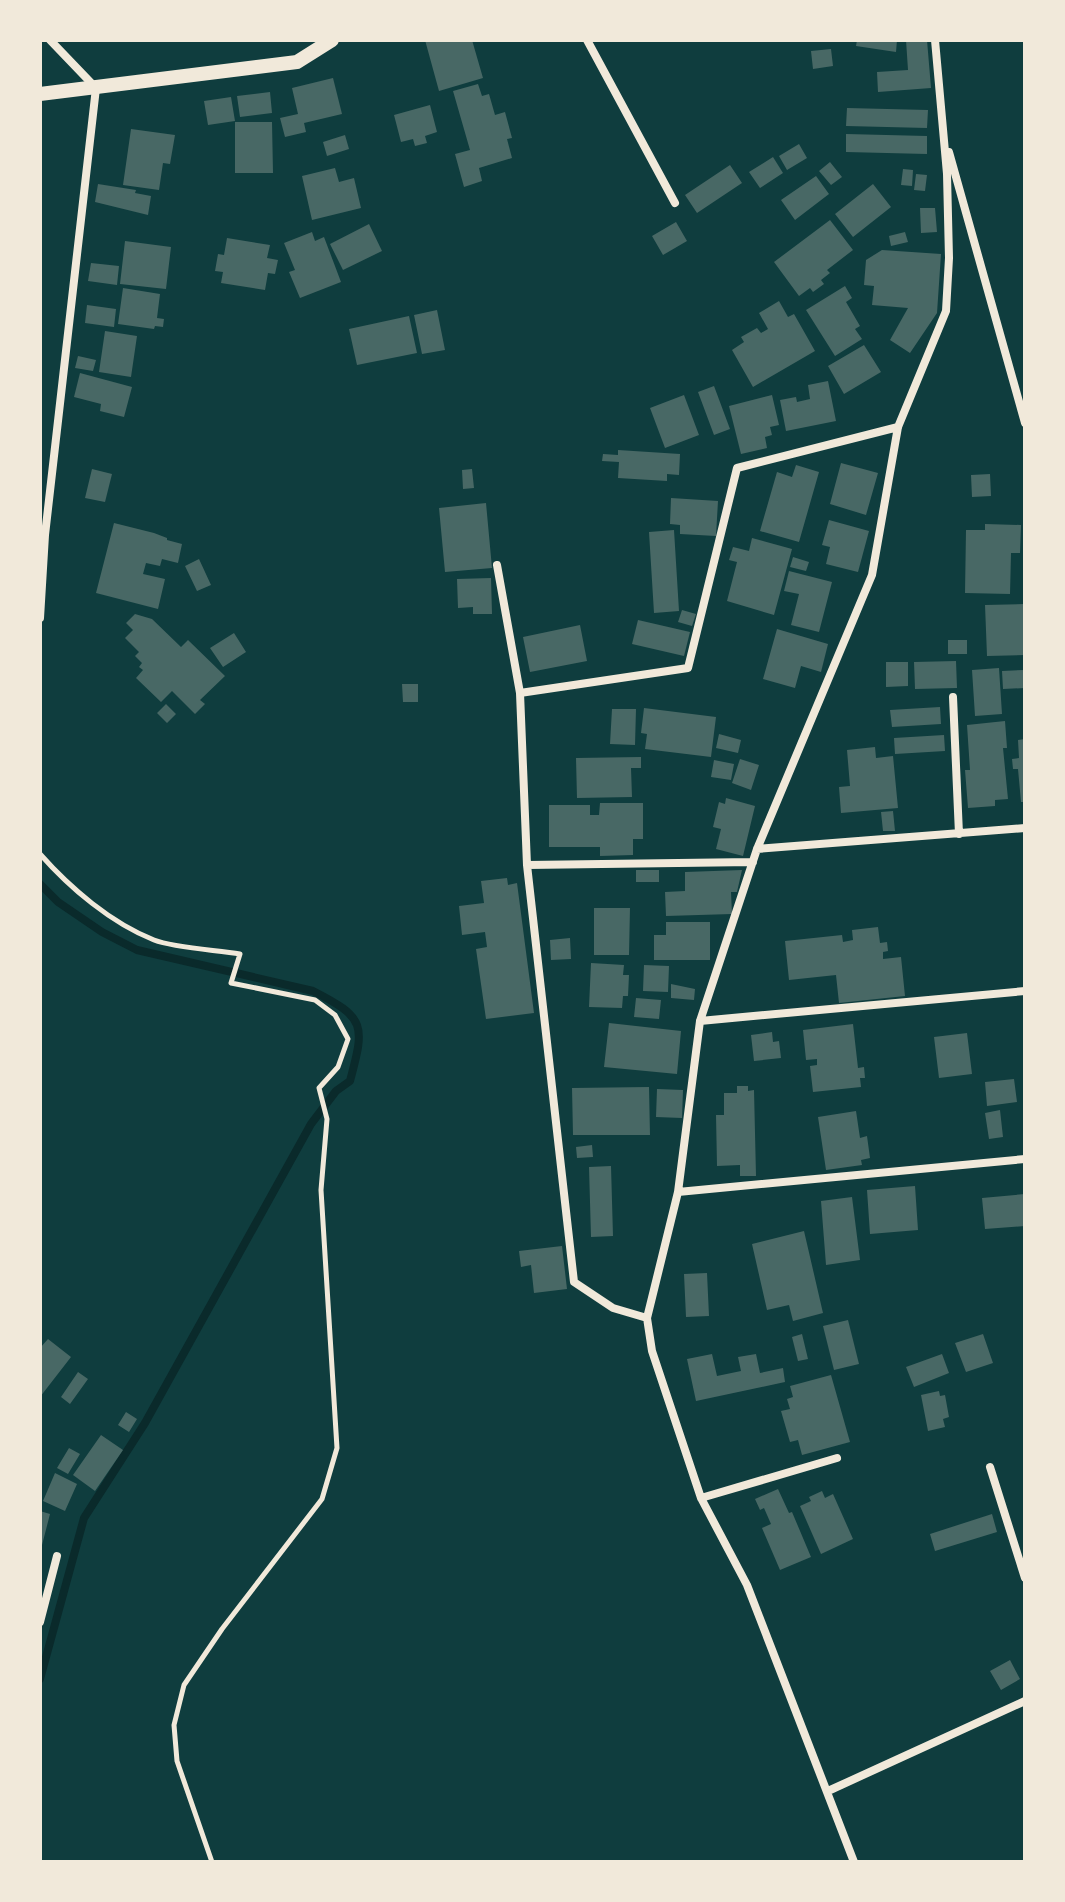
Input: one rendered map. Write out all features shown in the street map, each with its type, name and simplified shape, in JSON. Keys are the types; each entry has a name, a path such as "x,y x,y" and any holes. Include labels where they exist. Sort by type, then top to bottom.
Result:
{"street":[{"path":"50,40 96,88"},
{"path":"40,94 297,62 332,40"},
{"path":"587,40 675,203"},
{"path":"854,1862 747,1585 701,1498 652,1351 647,1318 678,1192 700,1021 757,849 872,575 898,427 946,311 949,258 935,40"},
{"path":"40,618 45,535 96,88"},
{"path":"943,132 1025,423"},
{"path":"520,693 688,668 737,468 898,427"},
{"path":"497,565 520,693 527,865 574,1282 613,1308 647,1318"},
{"path":"953,697 959,834"},
{"path":"757,849 1025,828"},
{"path":"527,865 753,862"},
{"path":"700,1021 1025,991"},
{"path":"678,1192 1025,1159"},
{"path":"701,1498 837,1458"},
{"path":"990,1467 1025,1578"},
{"path":"40,1622 57,1556"},
{"path":"828,1791 1025,1701"}],"path":[{"path":"40,854 61,877 105,911 155,941 240,954 231,983 315,1000 335,1015 348,1039 338,1067 319,1088 327,1119 321,1190 337,1448 322,1499 222,1629 184,1685 174,1725 177,1761 209,1861"}],"building":[{"path":"425,40 472,40 483,78 439,91"},
{"path":"857,40 897,40 896,52 856,46"},
{"path":"906,40 927,40 931,88 878,92 877,72 908,70"},
{"path":"831,49 833,66 813,69 811,51"},
{"path":"333,78 342,114 304,123 306,132 285,137 280,118 298,114 292,88"},
{"path":"478,84 482,96 489,94 495,115 505,112 512,138 507,139 512,158 479,168 482,181 464,187 455,154 470,150 453,91"},
{"path":"270,92 272,113 240,117 237,96"},
{"path":"231,97 235,121 208,125 204,101"},
{"path":"430,105 437,132 425,136 427,143 415,146 413,139 401,142 394,115"},
{"path":"847,108 928,110 927,128 846,126"},
{"path":"235,122 272,122 273,173 235,173"},
{"path":"131,129 175,135 170,164 163,163 159,190 123,185"},
{"path":"846,134 927,136 927,154 846,152"},
{"path":"345,135 349,149 327,156 323,142"},
{"path":"799,144 807,158 787,170 779,156"},
{"path":"773,157 783,173 760,188 749,172"},
{"path":"830,162 842,177 831,185 819,171"},
{"path":"730,165 742,183 697,213 685,195"},
{"path":"335,168 339,182 354,178 361,208 312,220 302,176"},
{"path":"903,169 913,170 912,186 901,185"},
{"path":"916,174 927,175 925,191 914,190"},
{"path":"816,176 829,194 795,220 781,200"},
{"path":"98,184 136,190 135,193 151,196 148,215 95,202"},
{"path":"873,184 891,207 853,237 835,214"},
{"path":"920,208 935,208 937,232 921,233"},
{"path":"830,220 853,250 827,270 830,273 821,280 824,284 813,292 810,288 799,296 774,262"},
{"path":"676,222 687,241 663,255 652,236"},
{"path":"369,224 382,251 343,270 330,244"},
{"path":"312,232 315,241 324,237 341,282 300,298 289,272 295,270 284,243"},
{"path":"905,232 908,242 891,246 889,236"},
{"path":"227,238 270,245 267,258 278,260 275,274 268,273 265,290 221,283 223,272 215,271 218,254 224,255"},
{"path":"125,241 171,247 166,289 120,284"},
{"path":"882,250 941,254 937,313 910,353 890,340 908,308 872,305 874,286 864,285 866,260"},
{"path":"91,263 119,266 117,285 88,281"},
{"path":"845,286 852,298 846,302 860,326 855,329 862,339 835,356 806,310"},
{"path":"123,288 160,294 157,318 164,319 163,327 155,326 154,329 118,324"},
{"path":"779,301 788,317 794,314 815,351 753,387 732,350 744,342 741,337 757,328 761,333 768,329 759,313"},
{"path":"87,305 116,309 114,327 85,323"},
{"path":"437,310 445,350 422,354 414,315"},
{"path":"409,316 417,353 357,365 349,329"},
{"path":"105,331 137,336 131,377 99,372"},
{"path":"864,345 881,372 844,394 828,366"},
{"path":"78,356 96,360 93,371 75,368"},
{"path":"80,373 132,387 124,417 100,411 101,404 74,397"},
{"path":"828,381 836,421 786,431 780,400 796,397 797,402 810,399 808,385"},
{"path":"714,386 730,429 714,435 698,392"},
{"path":"684,395 699,435 665,448 650,408"},
{"path":"772,395 779,425 770,427 772,435 765,437 767,448 741,454 729,406"},
{"path":"618,450 680,454 679,475 667,474 667,481 618,478 619,462 602,461 603,454 618,455"},
{"path":"841,463 878,473 866,515 830,504"},
{"path":"796,465 819,472 799,542 760,531 777,472 792,477"},
{"path":"92,469 112,474 105,502 85,498"},
{"path":"472,469 474,488 463,489 462,470"},
{"path":"990,474 991,496 972,497 971,475"},
{"path":"671,498 718,501 716,536 680,534 680,525 670,524"},
{"path":"486,503 492,568 445,572 439,508"},
{"path":"829,520 869,531 858,572 826,564 830,547 822,545"},
{"path":"114,523 182,544 178,563 162,559 160,566 146,563 143,574 165,579 158,609 96,593"},
{"path":"985,524 1021,525 1020,553 1011,553 1010,594 965,593 966,530 985,530"},
{"path":"674,530 679,611 654,613 649,532"},
{"path":"752,538 792,549 774,615 727,601 737,562 729,560 733,547 749,551"},
{"path":"793,557 809,562 806,571 790,567"},
{"path":"199,559 211,585 197,591 185,566"},
{"path":"789,571 832,582 819,632 791,625 799,594 784,591"},
{"path":"491,578 492,614 473,614 473,607 458,608 457,579"},
{"path":"1025,604 1025,655 987,656 985,605"},
{"path":"682,610 696,614 692,626 678,622"},
{"path":"135,614 152,619 181,647 188,640 225,676 200,700 205,704 195,714 172,691 161,702 136,678 143,670 139,667 142,663 135,656 139,652 125,638 133,630 126,623"},
{"path":"638,620 690,632 684,656 632,644"},
{"path":"580,625 587,661 530,672 523,637"},
{"path":"777,629 828,644 821,672 801,666 795,688 763,679"},
{"path":"234,633 246,652 223,667 210,648"},
{"path":"948,640 967,640 967,654 948,654"},
{"path":"956,661 957,688 915,689 914,662"},
{"path":"886,662 908,662 908,686 886,687"},
{"path":"999,668 1002,714 975,716 972,670"},
{"path":"1024,670 1025,688 1003,689 1002,671"},
{"path":"402,684 418,684 418,702 403,702"},
{"path":"166,704 176,714 167,723 157,713"},
{"path":"940,707 941,724 892,727 890,710"},
{"path":"644,708 716,717 711,757 645,749 647,734 641,733"},
{"path":"612,709 636,709 635,745 610,744"},
{"path":"1005,721 1007,748 1003,748 1008,799 995,800 995,806 968,808 965,770 970,770 967,725"},
{"path":"719,734 741,740 738,753 716,748"},
{"path":"944,735 945,751 895,754 894,738"},
{"path":"1025,739 1025,802 1021,802 1018,769 1013,769 1012,759 1019,758 1018,740"},
{"path":"875,747 876,758 893,756 898,808 841,813 839,787 850,786 847,750"},
{"path":"641,757 641,768 631,768 632,797 577,798 576,758"},
{"path":"740,759 759,765 751,790 732,783"},
{"path":"714,760 734,764 731,780 711,777"},
{"path":"726,798 755,806 743,856 716,849 721,829 713,827 719,802 725,804"},
{"path":"600,803 643,803 643,839 633,839 633,855 600,856 600,847 549,847 549,805 590,805 590,815 599,815"},
{"path":"893,811 895,831 883,831 881,812"},
{"path":"636,870 659,870 659,882 636,882"},
{"path":"742,870 737,892 731,892 732,914 666,916 665,892 685,891 685,872"},
{"path":"507,878 508,885 517,883 534,1013 486,1019 476,949 487,947 485,932 462,935 459,906 484,903 481,881"},
{"path":"594,908 630,908 629,955 594,955"},
{"path":"666,922 710,922 710,960 654,960 654,935 666,935"},
{"path":"878,927 880,943 887,942 888,951 883,952 883,959 901,957 905,996 839,1003 836,975 789,980 785,941 842,935 843,942 853,940 852,930"},
{"path":"570,938 571,959 551,960 550,940"},
{"path":"591,963 624,965 623,975 629,975 628,996 623,996 622,1008 589,1007"},
{"path":"644,965 669,966 668,992 643,991"},
{"path":"671,984 695,989 694,1000 671,998"},
{"path":"636,998 661,1000 659,1019 634,1017"},
{"path":"609,1023 681,1031 677,1074 604,1067"},
{"path":"853,1024 858,1068 864,1067 865,1078 860,1078 861,1087 813,1092 810,1066 817,1065 817,1059 806,1060 803,1030"},
{"path":"772,1032 773,1042 779,1041 781,1058 754,1061 751,1035"},
{"path":"967,1033 972,1074 939,1078 934,1037"},
{"path":"1014,1079 1017,1102 987,1106 985,1082"},
{"path":"737,1086 748,1086 748,1091 754,1090 756,1176 740,1176 740,1165 717,1166 716,1115 724,1115 724,1093 737,1093"},
{"path":"649,1087 650,1135 573,1135 572,1088"},
{"path":"657,1089 683,1090 682,1118 656,1117"},
{"path":"1000,1110 1003,1137 989,1139 985,1113"},
{"path":"856,1111 860,1138 867,1136 870,1158 861,1160 862,1165 826,1170 818,1117"},
{"path":"592,1145 593,1157 577,1158 576,1147"},
{"path":"611,1166 613,1236 591,1237 589,1167"},
{"path":"915,1186 918,1230 870,1234 867,1190"},
{"path":"1025,1194 1025,1226 985,1229 982,1198"},
{"path":"852,1197 860,1260 826,1265 821,1201"},
{"path":"804,1231 823,1313 793,1321 789,1305 767,1310 752,1244"},
{"path":"562,1246 567,1289 534,1293 531,1265 521,1267 519,1251"},
{"path":"707,1273 709,1316 686,1317 684,1274"},
{"path":"848,1320 859,1364 834,1370 823,1326"},
{"path":"802,1334 808,1359 798,1361 792,1337"},
{"path":"983,1334 993,1363 966,1372 955,1343"},
{"path":"48,1339 71,1357 40,1397 40,1348"},
{"path":"712,1354 717,1376 741,1371 738,1357 756,1354 760,1373 783,1368 785,1382 696,1401 687,1359"},
{"path":"942,1354 949,1373 914,1387 906,1367"},
{"path":"78,1372 88,1379 70,1404 61,1397"},
{"path":"831,1375 850,1442 802,1455 798,1440 790,1442 781,1411 790,1409 787,1399 793,1397 790,1386"},
{"path":"939,1391 940,1396 945,1395 949,1417 943,1419 945,1427 928,1431 921,1395"},
{"path":"126,1412 137,1419 129,1432 118,1425"},
{"path":"101,1435 123,1450 95,1491 73,1475"},
{"path":"69,1448 80,1454 68,1474 57,1468"},
{"path":"55,1473 77,1484 65,1511 43,1501"},
{"path":"778,1489 789,1513 792,1512 811,1557 780,1570 762,1528 771,1524 764,1508 760,1510 755,1499"},
{"path":"822,1491 825,1498 833,1494 853,1539 821,1554 800,1506"},
{"path":"40,1511 50,1514 41,1549 40,1549"},
{"path":"992,1514 997,1532 935,1551 930,1534"},
{"path":"1010,1660 1020,1679 1001,1690 990,1671"}],"waterway":[{"path":"40,884 58,902 102,932 137,950 313,991 352,1017 359,1035 350,1081 336,1091 311,1124 145,1423 84,1518 40,1679"}]}
